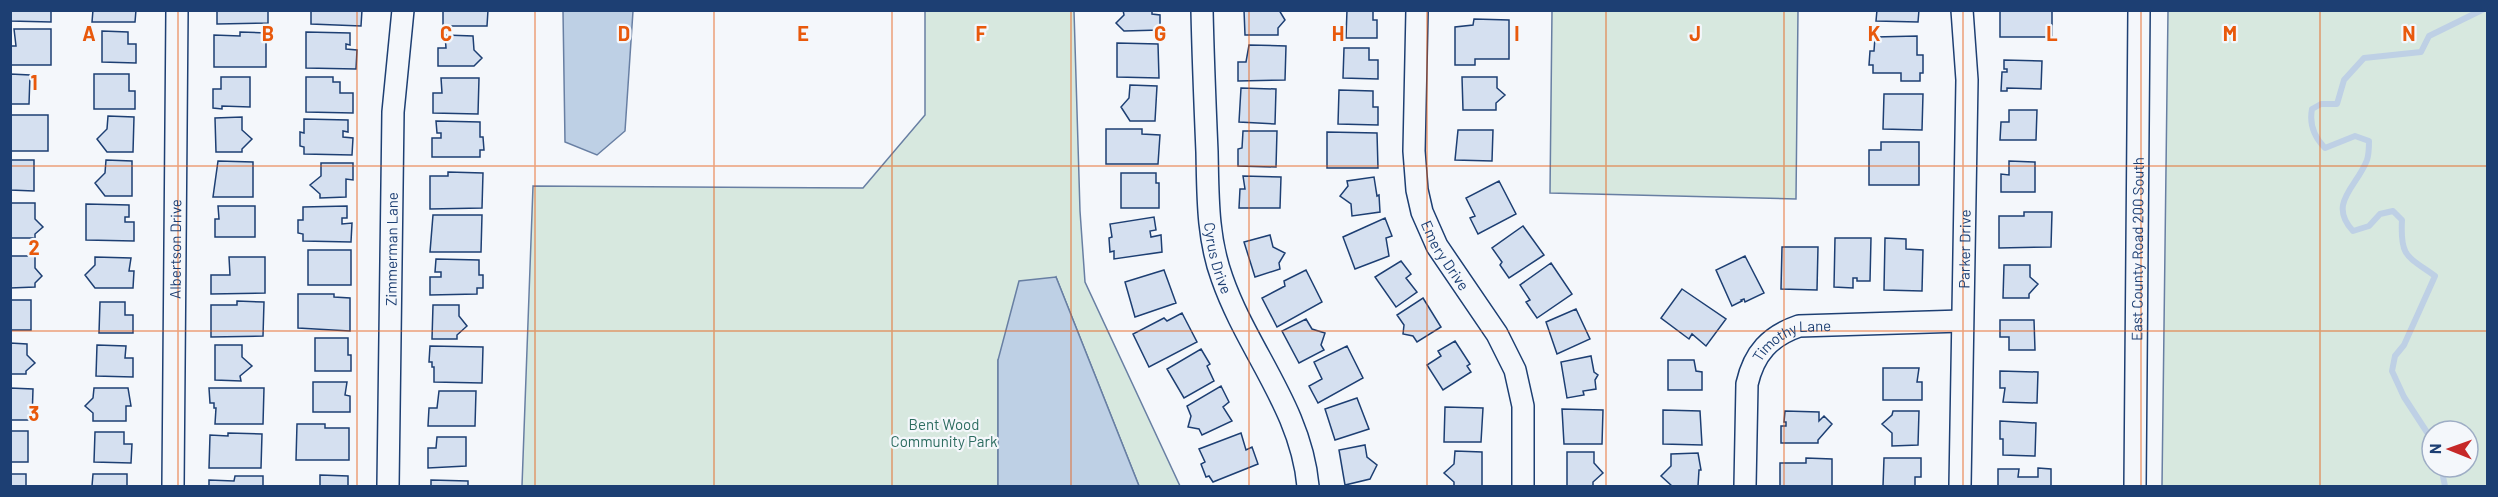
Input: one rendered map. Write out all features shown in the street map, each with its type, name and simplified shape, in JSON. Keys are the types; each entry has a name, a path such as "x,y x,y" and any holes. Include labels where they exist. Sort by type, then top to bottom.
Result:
{"street":[{"name":"Albertson Drive","path":"173,486 177,10"},
{"name":"Zimmerman Lane","path":"388,486 393,111 402,10"},
{"name":"Cyrus Drive","path":"1202,10 1208,214 1215,257 1230,297 1290,415 1303,453 1308,486"},
{"name":"Emery Drive","path":"1417,10 1414,151 1417,190 1422,212 1437,246 1497,334 1515,369 1523,406 1523,486"},
{"name":"Parker Drive","path":"1960,486 1967,80 1962,10"},
{"name":"East County Road 200 South","path":"2135,486 2139,10"},
{"name":"Timothy Lane","path":"1745,486 1748,384 1755,360 1770,340 1783,331 1799,326 1962,321"}],"green space":[{"name":"Bent Wood Community Park","path":"925,11 1074,11 1080,211 1085,282 1180,486 1139,486 1056,277 998,360 998,486 522,486 533,186 863,188 925,115"},
{"path":"1552,11 1798,11 1796,199 1550,193"},
{"path":"2168,11 2487,11 2487,486 2162,486"}],"water":[{"path":"563,11 633,11 625,131 597,155 565,142"},
{"path":"1056,277 1139,486 998,486 998,360 1019,281"}],"building":[{"path":"10,10 51,10 51,22 10,21"},
{"path":"93,10 136,10 135,22 92,22"},
{"path":"217,10 268,10 268,23 217,24"},
{"path":"311,10 362,10 361,26 311,24"},
{"path":"443,10 488,10 487,26 443,26"},
{"path":"1123,10 1152,10 1152,14 1160,15 1160,30 1124,31 1116,23 1124,15"},
{"path":"1244,10 1279,10 1285,20 1278,28 1278,35 1245,35"},
{"path":"1347,10 1373,10 1373,20 1377,20 1377,38 1346,38"},
{"path":"1877,10 1919,10 1918,22 1876,21"},
{"path":"2000,10 2052,10 2052,37 2000,37"},
{"path":"1474,19 1509,20 1509,59 1475,59 1475,65 1455,65 1455,27 1473,25"},
{"path":"14,29 51,29 51,65 10,65 10,46 16,46"},
{"path":"102,31 128,32 128,44 136,44 136,63 102,62"},
{"path":"240,32 266,33 266,67 214,67 214,35 240,36"},
{"path":"306,32 350,33 350,45 346,44 346,49 357,50 356,69 306,68"},
{"path":"445,35 473,36 474,50 482,58 474,66 438,66 438,48 446,48"},
{"path":"1917,36 1917,55 1923,55 1923,73 1920,73 1920,81 1901,81 1901,73 1873,73 1873,65 1869,65 1870,51 1874,51 1875,37"},
{"path":"1117,43 1158,44 1159,78 1117,77"},
{"path":"1249,45 1286,46 1285,80 1238,81 1238,62 1246,62"},
{"path":"1344,48 1369,48 1369,60 1378,60 1378,79 1343,78"},
{"path":"2004,60 2042,61 2041,89 2007,88 2007,91 2001,91 2002,72 2007,72 2007,69 2004,69"},
{"path":"10,74 30,75 29,104 10,104"},
{"path":"94,74 129,74 129,91 135,91 135,109 94,109"},
{"path":"221,77 250,77 250,107 213,108 213,89 221,89"},
{"path":"306,77 333,77 333,82 340,82 340,93 353,93 353,113 306,112"},
{"path":"1462,77 1497,77 1497,88 1505,95 1496,103 1496,110 1463,110"},
{"path":"441,78 479,78 478,114 433,113 433,93 442,93"},
{"path":"1130,85 1157,86 1155,121 1130,121 1121,107 1129,98"},
{"path":"1241,88 1276,89 1275,124 1239,122"},
{"path":"1339,90 1373,91 1373,107 1378,107 1378,125 1338,124"},
{"path":"1884,94 1923,94 1922,130 1883,129"},
{"path":"2009,110 2037,110 2036,140 2000,140 2001,122 2009,122"},
{"path":"10,115 48,115 48,151 10,151"},
{"path":"108,116 134,117 133,152 107,152 97,139 107,129"},
{"path":"242,117 242,130 252,139 242,149 242,152 216,152 215,118"},
{"path":"304,119 348,120 348,132 343,131 343,137 353,138 352,155 304,154 304,147 300,146 300,132 304,133"},
{"path":"436,121 480,122 480,137 483,137 484,150 480,150 480,157 432,157 432,138 441,138 441,133 437,133"},
{"path":"1106,129 1142,129 1142,134 1160,135 1158,164 1106,164"},
{"path":"1458,130 1493,130 1492,161 1455,160"},
{"path":"1243,131 1277,131 1276,167 1238,166 1238,149 1242,148"},
{"path":"1327,132 1377,133 1378,168 1327,168"},
{"path":"1881,142 1919,142 1919,185 1869,185 1869,150 1881,150"},
{"path":"10,160 34,160 34,191 10,190"},
{"path":"106,160 132,161 132,196 105,196 95,183 105,173"},
{"path":"218,161 253,162 253,197 213,197"},
{"path":"2009,161 2035,162 2035,192 2001,192 2001,174 2009,175"},
{"path":"321,163 353,163 353,180 346,179 346,197 320,198 320,194 310,185 321,176"},
{"path":"448,172 483,173 482,208 430,209 430,176 448,176"},
{"path":"1121,173 1156,173 1156,183 1159,183 1159,208 1121,208"},
{"path":"1243,176 1281,177 1280,208 1239,208 1240,189 1245,189"},
{"path":"1374,177 1377,196 1379,195 1380,212 1352,216 1351,204 1340,196 1348,186 1347,181"},
{"path":"1499,181 1516,214 1478,234 1470,218 1475,216 1466,198"},
{"path":"10,203 35,203 35,219 43,227 35,234 35,238 10,238"},
{"path":"86,204 129,205 129,217 125,217 125,222 134,222 134,241 86,240"},
{"path":"218,206 255,206 255,237 215,237 215,219 219,219"},
{"path":"347,206 347,218 342,218 342,224 352,223 351,242 303,241 303,234 298,233 298,220 303,220 303,207"},
{"path":"2024,212 2052,212 2051,247 1999,248 1999,216 2024,216"},
{"path":"433,215 482,215 481,252 430,252"},
{"path":"1154,217 1156,230 1150,231 1151,237 1161,235 1162,252 1114,259 1114,251 1110,252 1109,238 1112,237 1110,224"},
{"path":"1385,218 1392,236 1386,238 1389,256 1355,269 1343,237"},
{"path":"1523,226 1544,255 1509,278 1492,248"},
{"path":"1270,235 1273,247 1285,253 1279,263 1280,269 1255,277 1244,242"},
{"path":"1835,238 1871,238 1870,281 1857,281 1857,278 1853,278 1853,288 1834,287"},
{"path":"1885,238 1906,239 1906,249 1923,250 1922,291 1884,290"},
{"path":"1782,247 1818,247 1817,290 1781,289"},
{"path":"308,250 351,250 351,285 308,285"},
{"path":"10,256 35,256 35,268 42,276 35,283 35,287 10,288"},
{"path":"1745,256 1764,293 1745,302 1744,299 1741,300 1732,306 1716,270"},
{"path":"95,257 131,258 129,271 134,271 133,288 95,288 85,275 95,265"},
{"path":"229,257 265,257 265,293 211,294 211,275 230,275"},
{"path":"436,259 479,260 479,275 483,275 483,288 477,288 477,294 430,295 430,277 441,277 441,272 435,272"},
{"path":"1401,261 1411,274 1406,278 1417,292 1396,307 1375,277"},
{"path":"1551,263 1572,294 1537,318 1526,302 1530,300 1520,285"},
{"path":"2004,265 2030,265 2030,277 2038,284 2029,294 2029,298 2003,298"},
{"path":"1164,270 1176,303 1135,317 1125,282"},
{"path":"1306,270 1322,302 1277,327 1262,298 1285,286 1284,281"},
{"path":"1682,289 1726,319 1706,346 1692,334 1689,339 1661,318"},
{"path":"298,294 334,294 334,297 350,298 350,331 298,328"},
{"path":"1423,298 1441,327 1417,342 1413,336 1403,334 1404,325 1397,315"},
{"path":"10,300 31,300 31,330 10,330"},
{"path":"237,301 264,302 263,336 211,337 211,305 237,305"},
{"path":"100,302 125,302 125,315 133,315 133,333 99,333"},
{"path":"433,305 459,305 459,316 467,326 457,335 457,339 432,339"},
{"path":"1576,309 1590,339 1557,354 1546,322"},
{"path":"1182,313 1197,342 1149,367 1133,334 1164,318 1167,321"},
{"path":"1306,319 1312,329 1325,333 1321,345 1324,350 1299,363 1282,331"},
{"path":"2000,320 2034,320 2035,350 2009,350 2009,337 2000,337"},
{"path":"315,338 348,338 351,371 315,371"},
{"path":"1455,341 1470,364 1467,366 1471,372 1443,390 1427,365 1441,356 1438,351"},
{"path":"10,343 27,344 27,355 35,363 26,371 26,374 10,374"},
{"path":"97,345 126,346 125,358 133,358 133,377 96,376"},
{"path":"215,345 242,345 242,357 252,366 240,376 241,381 215,380"},
{"path":"430,346 483,347 482,383 434,382 434,367 432,367 432,362 429,362"},
{"path":"1347,346 1363,378 1318,403 1309,386 1322,379 1314,362"},
{"path":"1201,349 1210,364 1207,366 1214,381 1184,398 1167,369"},
{"path":"1591,356 1594,372 1598,375 1595,380 1596,389 1583,391 1584,395 1567,398 1561,362"},
{"path":"1668,360 1694,360 1696,371 1702,372 1702,390 1668,390"},
{"path":"1883,368 1919,368 1917,382 1922,382 1922,400 1883,400"},
{"path":"2000,371 2038,372 2037,403 2003,402 2005,388 2000,388"},
{"path":"313,382 347,382 345,395 350,396 350,412 313,412"},
{"path":"1221,386 1229,402 1223,407 1232,421 1202,435 1199,429 1188,427 1191,416 1187,406"},
{"path":"10,388 33,389 32,420 10,420"},
{"path":"94,388 128,388 131,406 126,406 126,421 93,421 93,413 85,406 93,398"},
{"path":"209,388 264,388 263,424 215,424 216,408 214,408 214,403 210,403"},
{"path":"439,391 476,391 475,426 428,426 429,408 437,408"},
{"path":"1357,398 1369,429 1335,440 1325,409"},
{"path":"1445,407 1483,408 1481,442 1444,442"},
{"path":"1562,409 1603,410 1602,444 1564,444"},
{"path":"1663,410 1700,411 1702,445 1663,444"},
{"path":"1785,411 1819,412 1819,421 1824,416 1832,424 1818,443 1781,443 1781,426 1786,426"},
{"path":"1893,411 1919,411 1918,445 1892,446 1892,433 1882,424 1892,415"},
{"path":"2000,421 2036,423 2035,456 2003,455"},
{"path":"297,424 325,424 325,428 349,428 349,460 296,460"},
{"path":"10,431 28,431 28,462 10,462"},
{"path":"95,432 124,432 124,444 132,444 131,463 94,462"},
{"path":"228,433 262,434 261,468 209,468 210,435 228,436"},
{"path":"1241,433 1246,450 1252,447 1258,464 1213,482 1209,476 1206,477 1201,464 1205,462 1199,449"},
{"path":"437,437 466,437 466,466 428,468 428,448 436,448"},
{"path":"1365,445 1367,457 1377,465 1370,479 1345,485 1339,450"},
{"path":"1455,451 1482,452 1482,486 1454,486 1454,482 1444,473 1454,464"},
{"path":"1567,452 1594,452 1594,463 1603,473 1593,482 1593,486 1567,486"},
{"path":"1698,453 1701,470 1699,470 1698,486 1672,486 1661,476 1671,466 1671,454"},
{"path":"1806,458 1832,459 1832,486 1780,486 1780,463 1806,463"},
{"path":"1884,458 1921,458 1921,477 1915,477 1915,486 1883,486"},
{"path":"2038,468 2051,469 2051,486 1998,486 1998,469 2019,469 2018,477 2038,477"},
{"path":"10,474 26,474 26,486 10,486"},
{"path":"93,474 127,474 127,486 92,486"},
{"path":"320,475 348,476 348,486 320,486"},
{"path":"235,476 263,476 263,486 209,486 209,480 234,481"},
{"path":"431,480 468,481 468,486 431,486"}],"waterway":[{"path":"2420,422 2404,397 2392,371 2395,356 2404,345 2435,276 2407,254 2402,242 2402,220 2393,211 2380,214 2369,226 2353,231 2346,221 2343,203 2367,160 2369,141 2355,136 2325,148 2313,130 2311,115 2312,109 2321,104 2337,104 2344,80 2364,58 2421,52 2429,36 2482,10"},
{"path":"2444,479 2445,486"}]}
